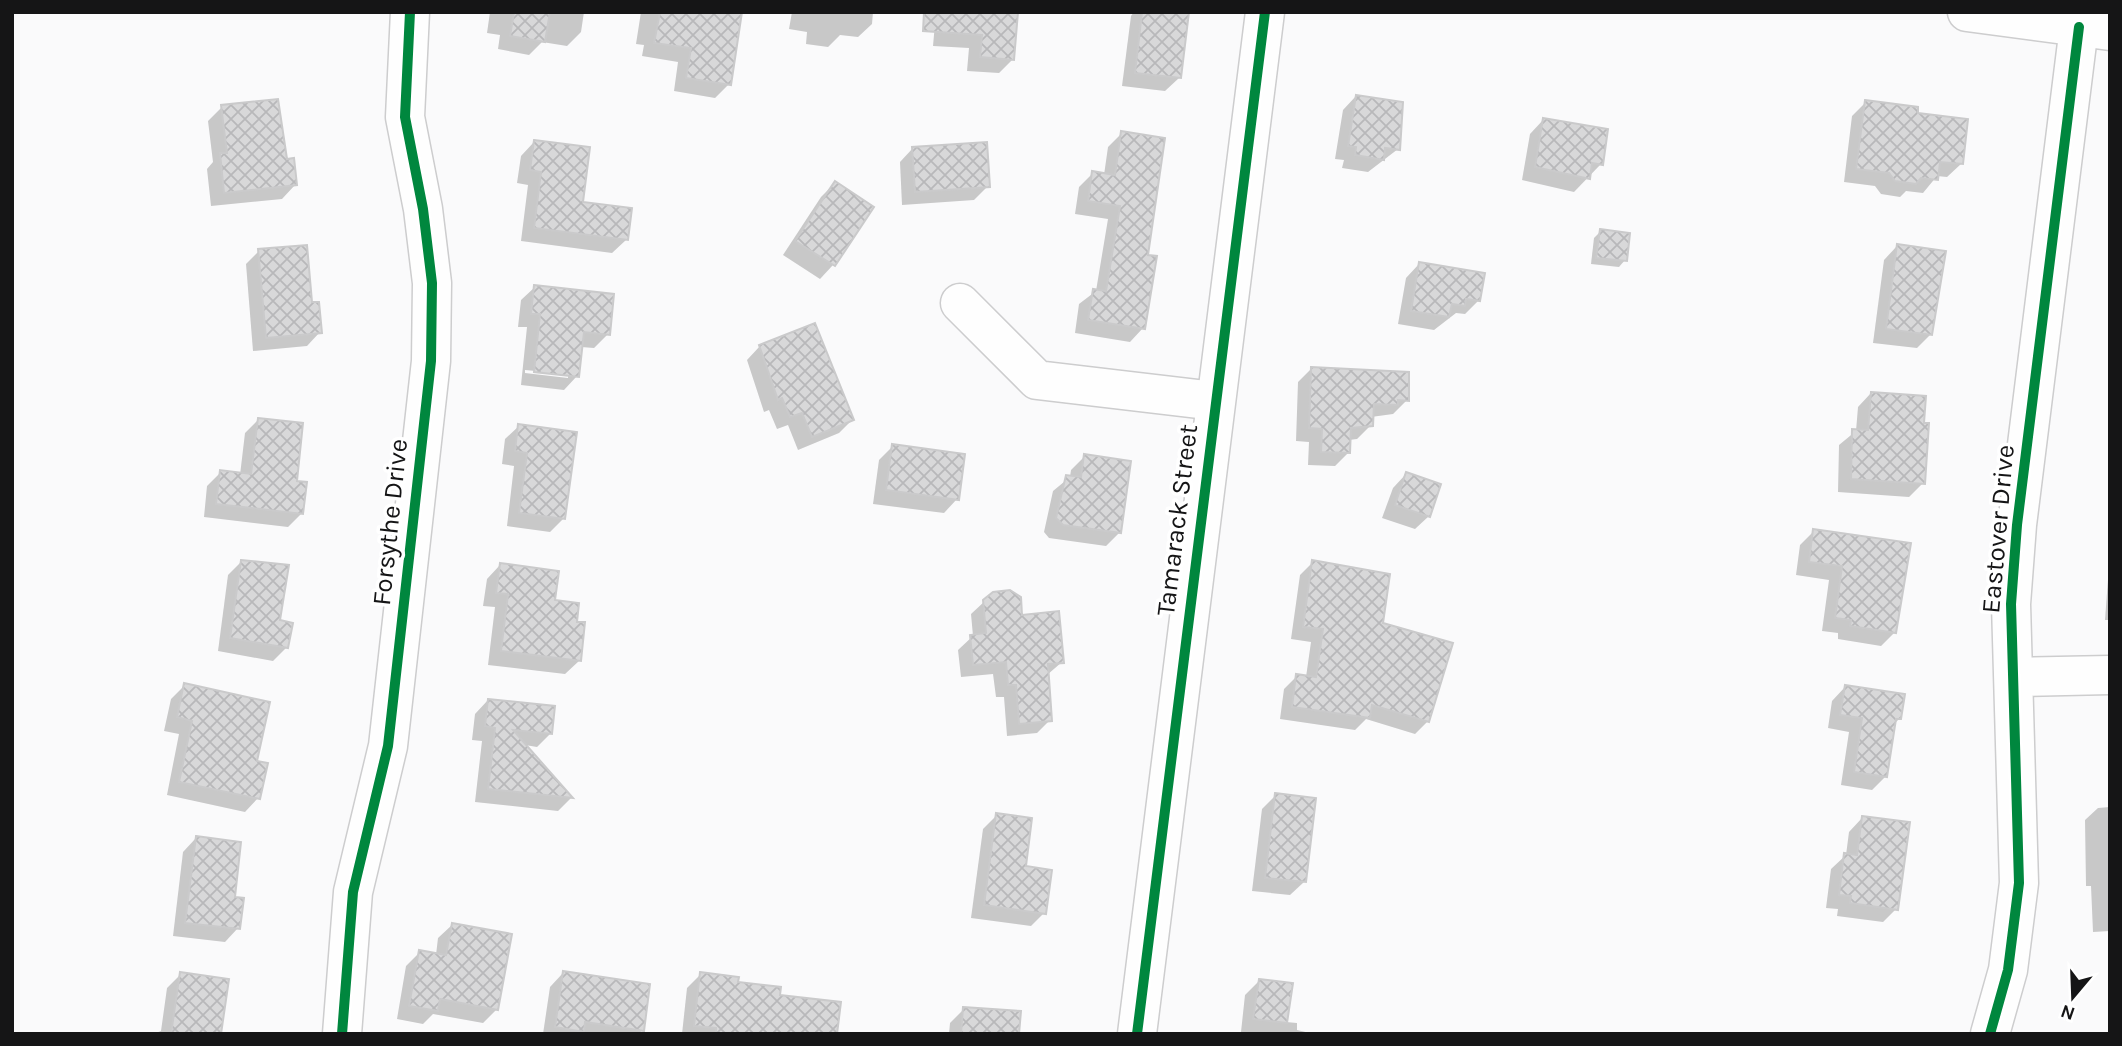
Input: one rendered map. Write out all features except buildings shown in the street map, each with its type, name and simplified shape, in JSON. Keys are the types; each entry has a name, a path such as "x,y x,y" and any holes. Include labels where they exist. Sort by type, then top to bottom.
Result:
{"street":[{"name":"Forsythe Drive","path":"342,1034 353,892 388,746 430,360 432,283 423,209 405,117 410,12"},
{"name":"Tamarack Street","path":"1137,1034 1214,401 1265,12"},
{"path":"1967,12 2094,29"},
{"name":"Eastover Drive","path":"1990,1034 2008,970 2019,883 2011,604 2017,525 2094,29"},
{"path":"960,303 1037,380 1214,401"},
{"path":"2014,677 2110,675"}],"cycle path":[{"path":"342,1034 353,892 388,746 431,361 432,283 423,209 405,117 410,12"},
{"path":"1137,1034 1265,12"},
{"path":"1990,1034 2008,970 2019,883 2011,604 2017,525 2079,27"}]}
